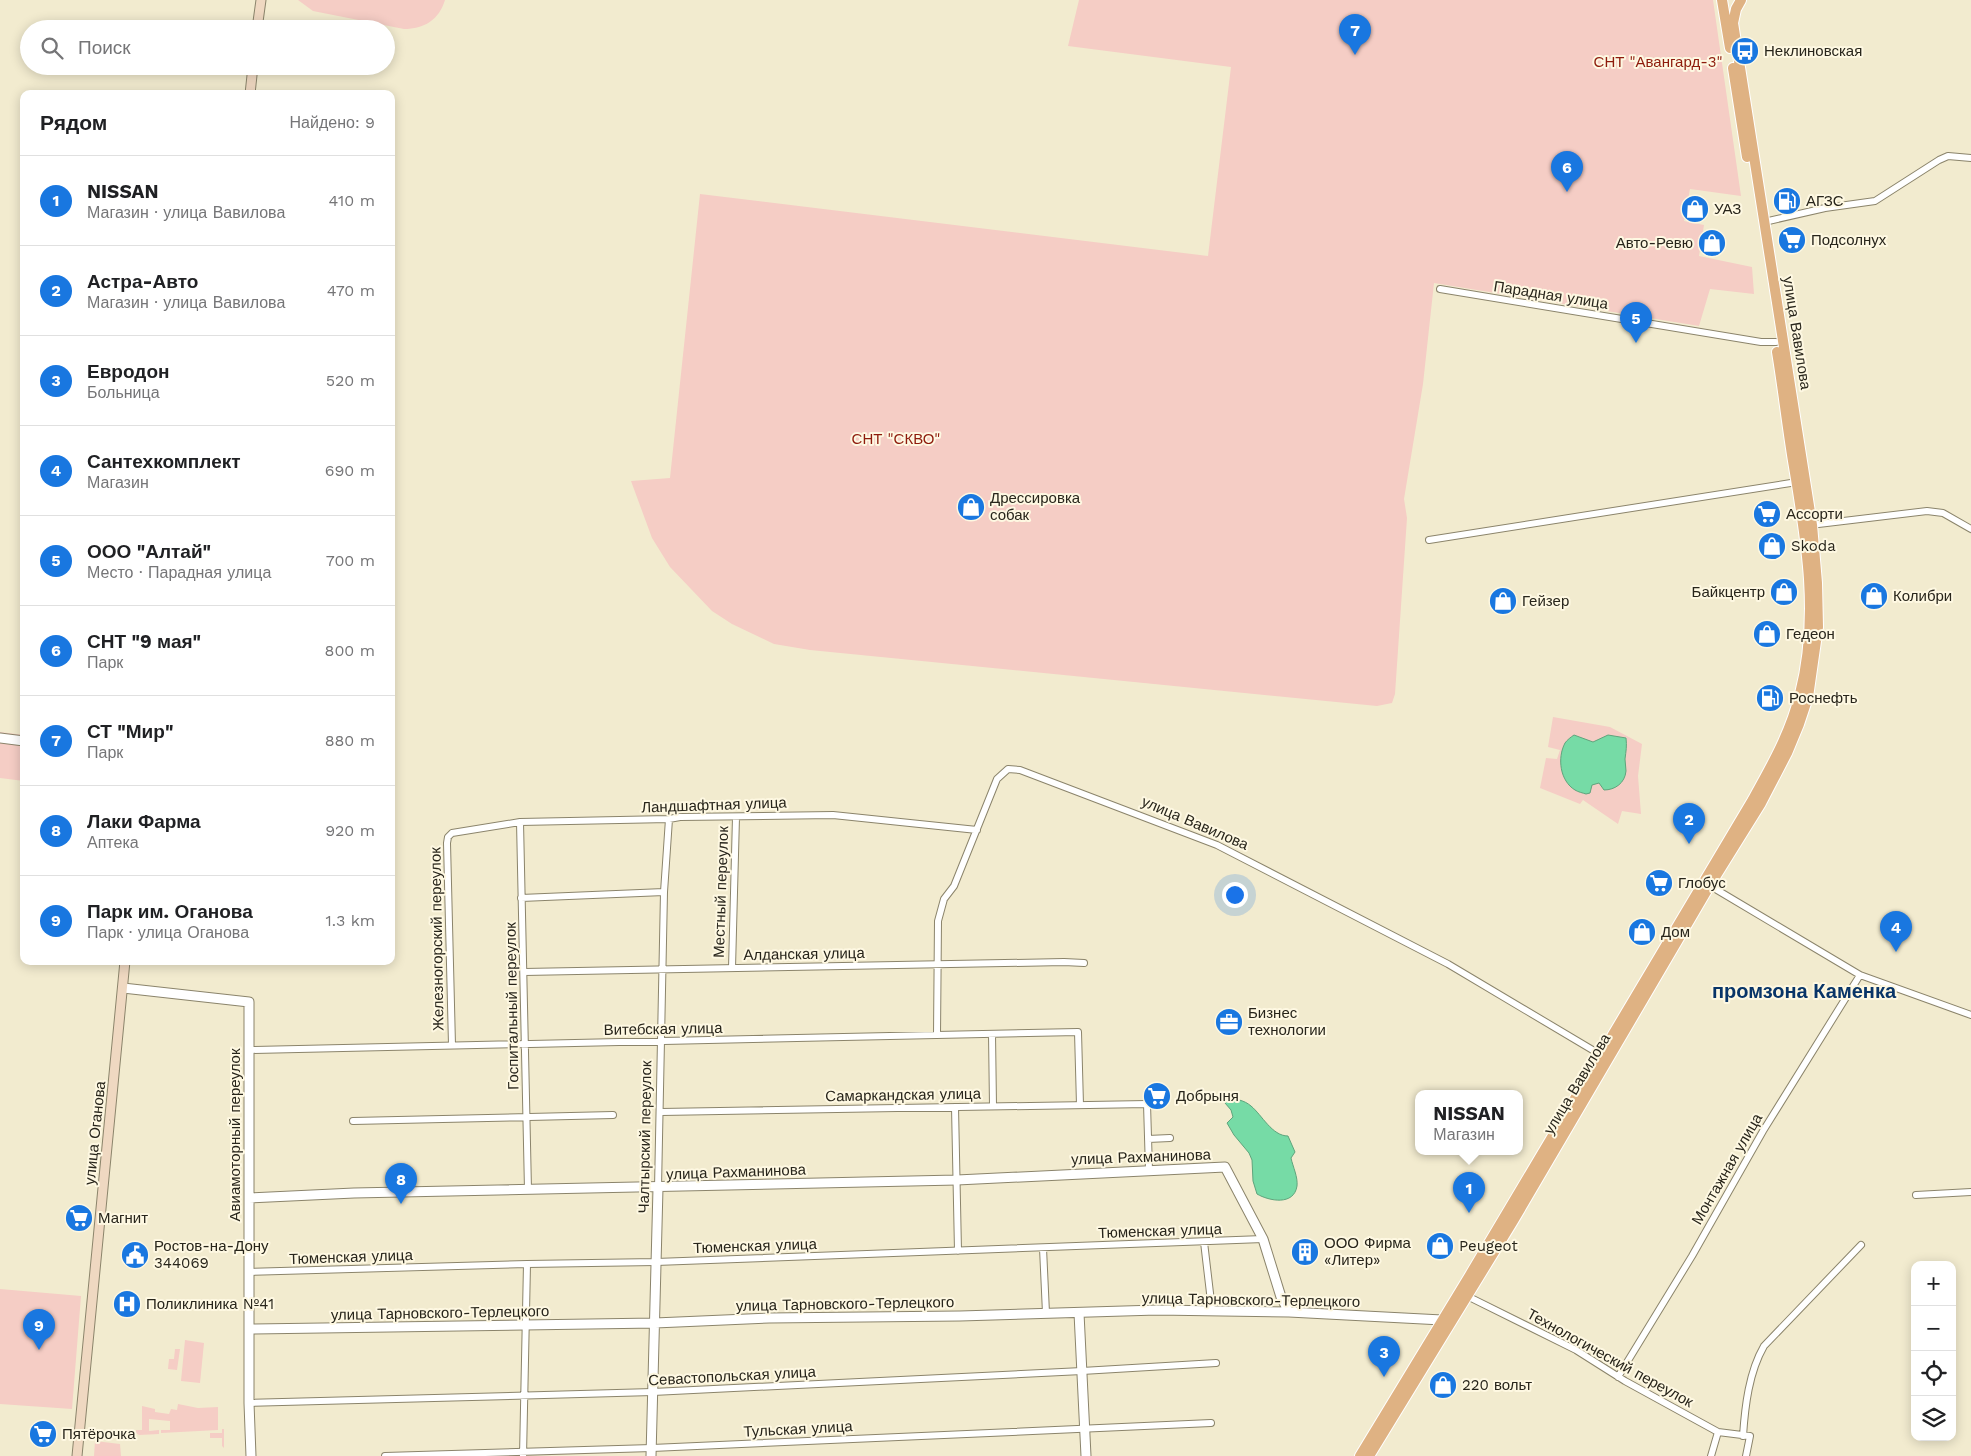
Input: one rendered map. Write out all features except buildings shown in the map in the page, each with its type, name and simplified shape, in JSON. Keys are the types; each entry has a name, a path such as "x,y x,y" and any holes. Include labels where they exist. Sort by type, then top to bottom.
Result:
{"main road":[{"path":"259,20 261,0"},
{"name":"улица Вавилова","path":"1722,0 1797,482 1808,525"},
{"name":"улица Вавилова","path":"1463,1294 1602,1055 1707,883 1775,777 1799,724 1808,696 1818,627 1817,583 1733,23 1736,9 1741,0"},
{"path":"250,90 252,75"},
{"name":"улица Вавилова","path":"1369,1456 1446,1322 1609,1060 1707,883"},
{"name":"улица Оганова","path":"77,1456 125,965"},
{"name":"улица Вавилова","path":"1360,1456 1446,1322"}],"street":[{"path":"1764,222 1825,208 1875,201 1939,160 1948,156 1971,158"},
{"name":"Парадная улица","path":"1440,290 1761,342 1776,342"},
{"path":"1429,540 1797,482"},
{"path":"1808,525 1927,511 1943,513 1971,529"},
{"path":"0,738 20,740"},
{"name":"улица Вавилова","path":"937,1035 936,964 938,921 944,899 954,886 997,779 1008,769 1020,770 1217,845 1448,964 1602,1055"},
{"name":"Ландшафтная улица","path":"452,833 520,822 833,815 977,830"},
{"name":"Местный переулок","path":"732,968 736,817"},
{"name":"Чалтырский переулок","path":"652,1452 661,1112 664,892 669,819"},
{"name":"Госпитальный переулок","path":"520,822 528,1190"},
{"name":"Железногорский переулок","path":"452,833 448,837 447,843 452,1045"},
{"path":"1707,883 1860,975 1971,1015"},
{"path":"521,898 664,892"},
{"name":"Алданская улица","path":"524,972 662,968 1084,963"},
{"name":"Монтажная улица","path":"1618,1377 1692,1256 1763,1130 1860,975"},
{"name":"Авиамоторный переулок","path":"122,988 249,1002 249,1403 251,1456"},
{"name":"Витебская улица","path":"249,1050 1078,1032 1080,1105"},
{"path":"992,1034 993,1106"},
{"name":"Самаркандская улица","path":"661,1112 1146,1104 1148,1139"},
{"path":"955,1107 958,1251"},
{"path":"353,1121 613,1116"},
{"path":"1149,1170 1148,1139 1170,1138"},
{"name":"улица Рахманинова","path":"249,1198 957,1180 1225,1168 1263,1239"},
{"path":"1916,1196 1971,1192"},
{"path":"1263,1239 1281,1297 1289,1312"},
{"name":"Тюменская улица","path":"249,1272 656,1262 1263,1239"},
{"path":"1204,1242 1212,1310"},
{"path":"1746,1456 1752,1375 1756,1360 1764,1346 1861,1245"},
{"path":"1043,1248 1046,1313"},
{"path":"523,1454 527,1264"},
{"name":"Технологический переулок","path":"1463,1294 1576,1350 1618,1377 1718,1432 1747,1436"},
{"name":"улица Тарновского-Терлецкого","path":"249,1329 655,1323 769,1318 1212,1310 1289,1312 1446,1322"},
{"path":"1079,1313 1086,1456"},
{"name":"Севастопольская улица","path":"249,1403 653,1392 1216,1363"},
{"name":"Тульская улица","path":"385,1456 652,1452 1085,1428 1211,1423"},
{"path":"1711,1456 1718,1432"}],"green space":[{"path":"298,0 445,0 435,18 424,25 411,29 395,27 395,20 358,20 313,11"},
{"name":"СНТ \"СКВО\"","path":"1079,0 1713,0 1741,196 1690,189 1684,221 1704,225 1699,256 1752,267 1754,294 1710,289 1699,326 1434,283 1423,384 1404,499 1407,518 1395,694 1392,703 1377,706 810,650 774,644 732,624 712,611 670,567 652,538 631,481 670,478 700,194 1208,256 1231,67 1068,46"},
{"path":"1553,717 1610,727 1642,744 1638,776 1641,814 1622,811 1618,824 1583,800 1580,804 1540,788 1546,758 1557,759 1560,750 1548,747"},
{"path":"0,732 20,734 20,780 0,778"},
{"path":"0,1289 81,1296 72,1409 0,1404"},
{"path":"185,1340 204,1343 200,1383 181,1381"},
{"path":"175,1349 180,1349 177,1370 168,1369 169,1359 174,1359"},
{"path":"178,1404 198,1408 218,1407 218,1430 161,1433 161,1430 170,1430 170,1421 149,1419 149,1431 159,1430 159,1434 139,1435 136,1433 136,1430 142,1430 142,1406 155,1409 155,1412 169,1414 171,1409 177,1410"},
{"path":"222,1429 224,1429 224,1448 222,1446 222,1438 210,1438 210,1433 222,1433"},
{"path":"95,1441 120,1444 121,1456 94,1456"}],"shaded area":[{"path":"1574,735 1593,742 1608,735 1626,738 1626,771 1624,779 1619,785 1612,789 1604,790 1599,783 1592,785 1590,793 1586,794 1576,791 1570,786 1561,769 1561,755 1565,743"},
{"path":"1227,1098 1240,1100 1248,1104 1277,1133 1288,1136 1295,1152 1291,1158 1297,1183 1295,1192 1291,1197 1274,1200 1257,1194 1253,1181 1252,1160 1227,1123 1233,1117 1231,1110 1225,1103"}],"place":[{"name":"Неклиновская","path":"1745,51"},
{"name":"СТ \"Мир\"","path":"1355,55"},
{"name":"СНТ \"9 мая\"","path":"1567,192"},
{"name":"АГЗС","path":"1787,201"},
{"name":"УАЗ","path":"1695,209"},
{"name":"Подсолнух","path":"1792,240"},
{"name":"Авто-Ревю","path":"1712,243"},
{"name":"ООО \"Алтай\"","path":"1636,343"},
{"name":"Дрессировка собак","path":"971,507"},
{"name":"Ассорти","path":"1767,514"},
{"name":"Skoda","path":"1772,546"},
{"name":"Байкцентр","path":"1784,592"},
{"name":"Колибри","path":"1874,596"},
{"name":"Гейзер","path":"1503,601"},
{"name":"Гедеон","path":"1767,634"},
{"name":"Роснефть","path":"1770,698"},
{"name":"Астра-Авто","path":"1689,844"},
{"name":"Глобус","path":"1659,883"},
{"name":"Дом","path":"1642,932"},
{"name":"Сантехкомплект","path":"1896,952"},
{"name":"Бизнес технологии","path":"1229,1022"},
{"name":"Добрыня","path":"1157,1096"},
{"name":"Лаки Фарма","path":"401,1204"},
{"name":"NISSAN","path":"1469,1213"},
{"name":"Магнит","path":"79,1218"},
{"name":"Peugeot","path":"1440,1246"},
{"name":"ООО Фирма «Литер»","path":"1305,1252"},
{"name":"Ростов-на-Дону 344069","path":"135,1255"},
{"name":"Поликлиника №41","path":"127,1304"},
{"name":"Парк им. Оганова","path":"39,1350"},
{"name":"Евродон","path":"1384,1377"},
{"name":"220 вольт","path":"1443,1385"},
{"name":"Пятёрочка","path":"43,1434"}],"district":[{"name":"промзона Каменка","path":"1804,991"}],"park label":[{"name":"СНТ \"Авангард-3\"","path":"1658,62"}]}
